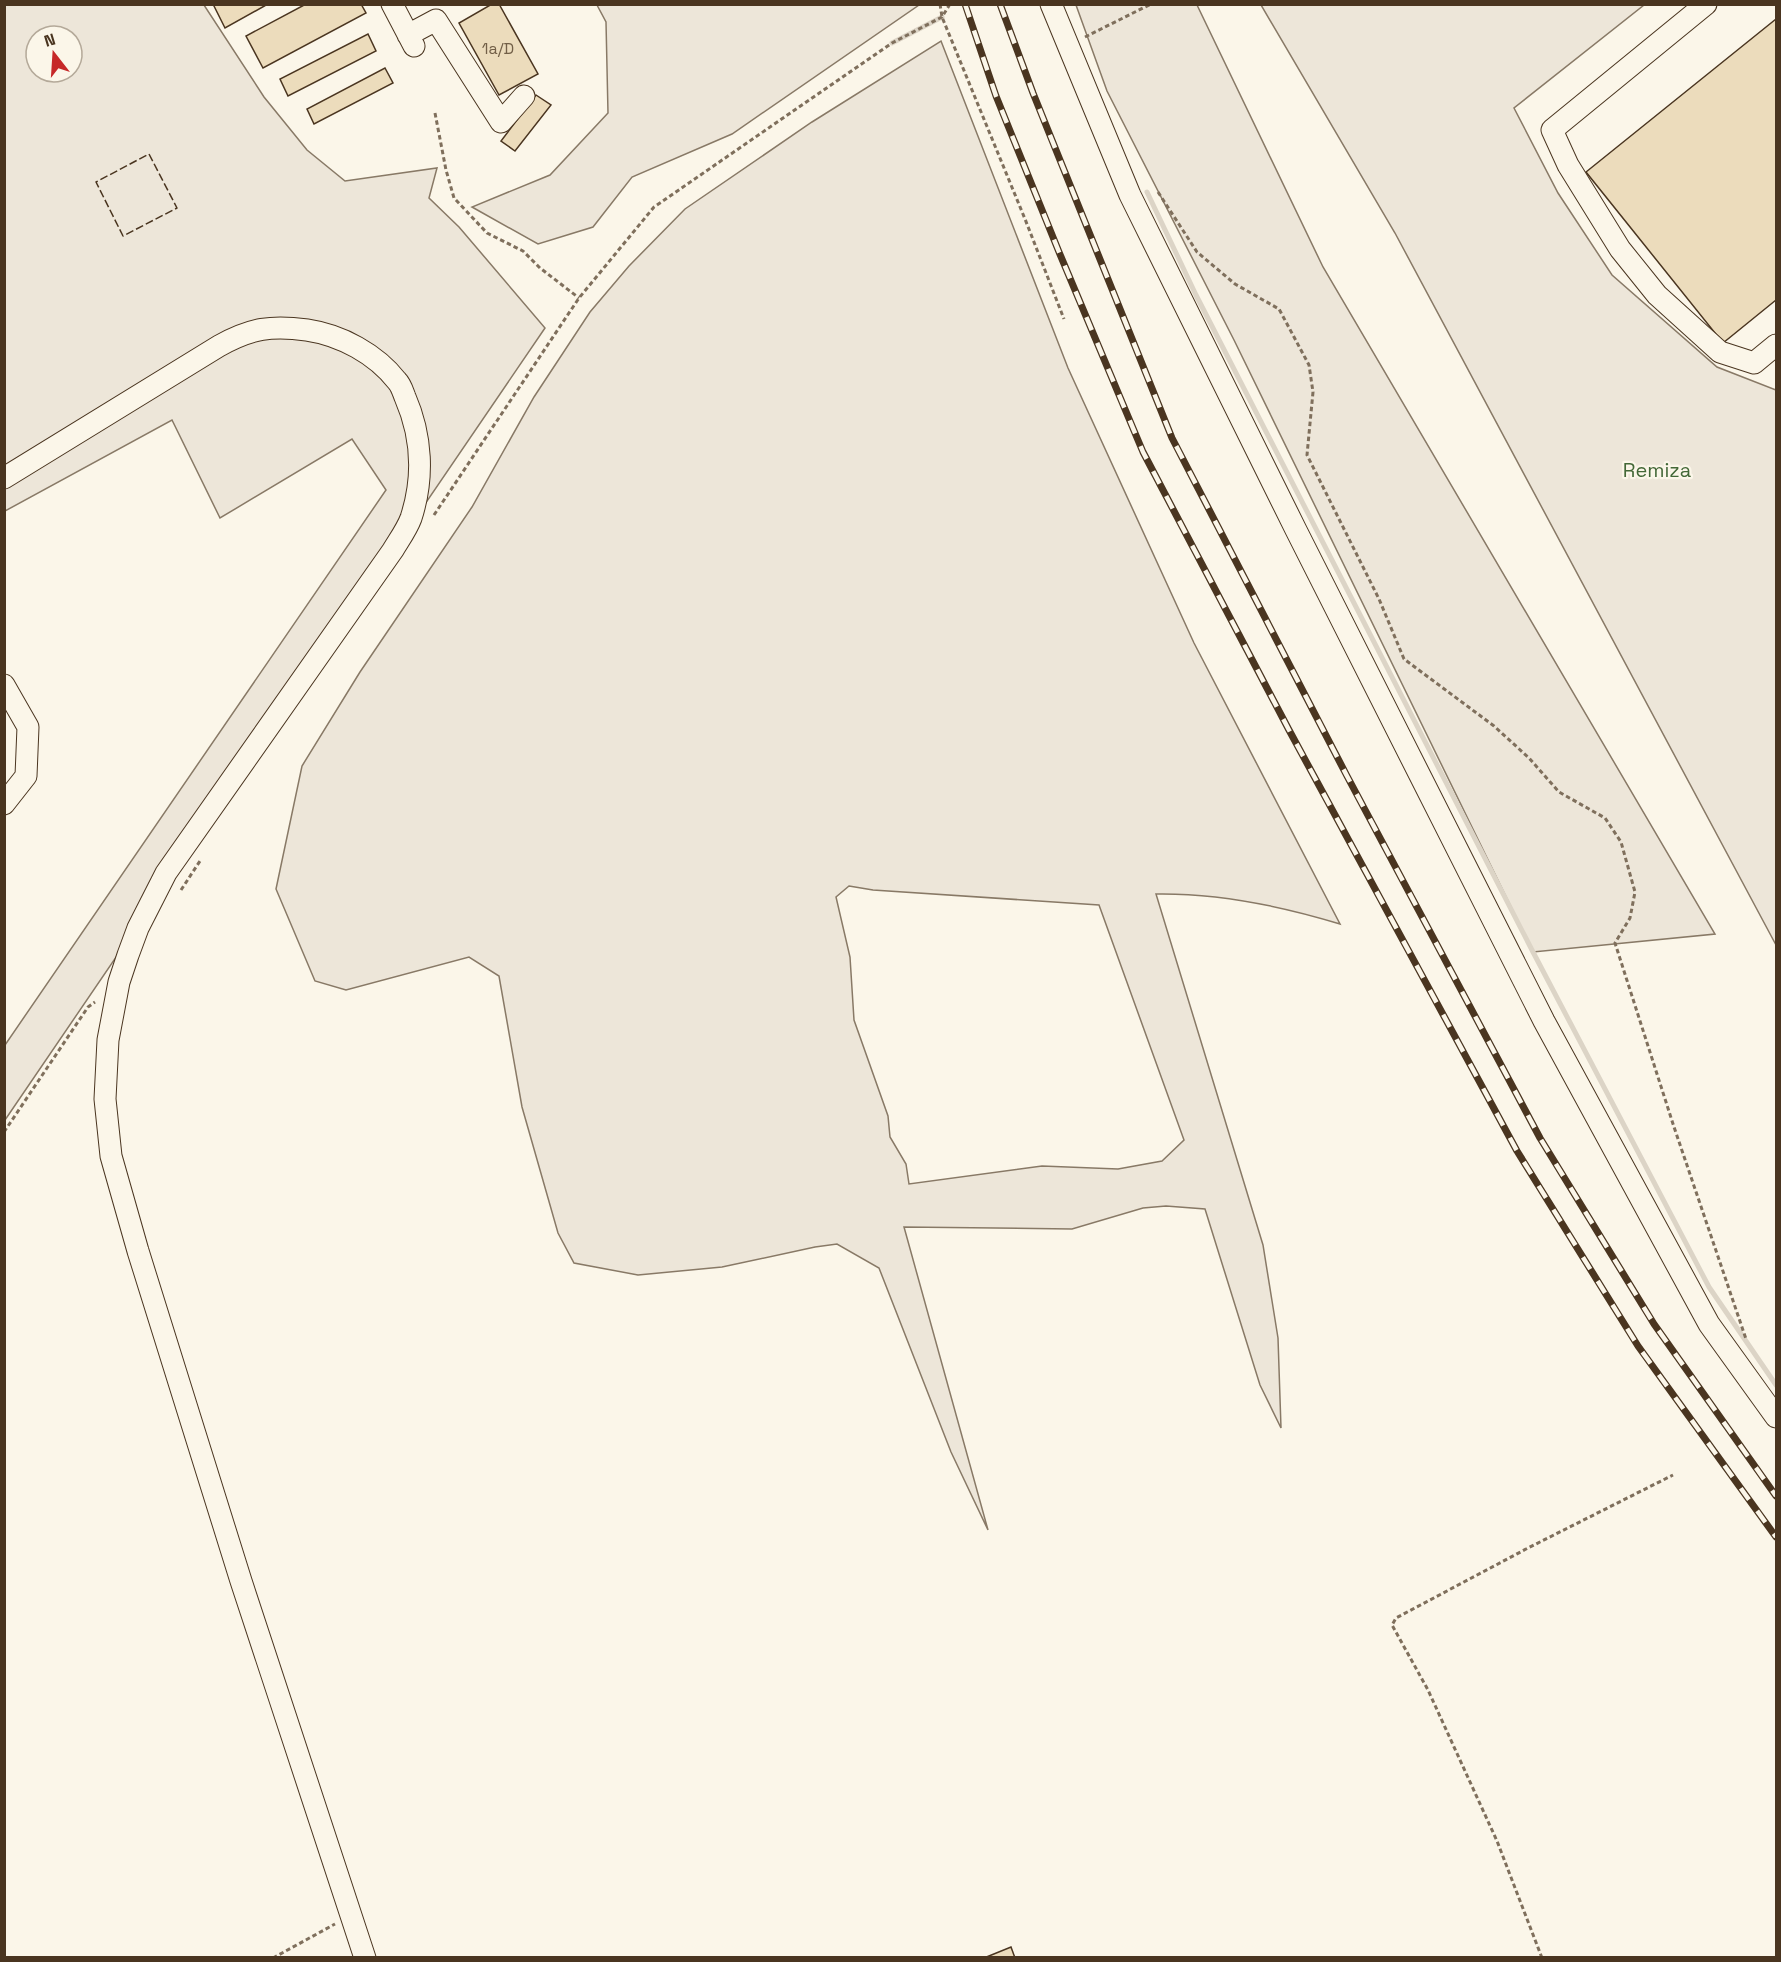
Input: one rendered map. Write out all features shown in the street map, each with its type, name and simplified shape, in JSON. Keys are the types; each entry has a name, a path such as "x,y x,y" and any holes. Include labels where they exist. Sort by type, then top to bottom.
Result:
{"street":[{"path":"392,4 411,41 436,20 501,122 524,96"},
{"path":"1052,4 1136,206 1544,1022 1709,1324 1776,1417"},
{"path":"1706,4 1552,130 1568,165 1620,249 1657,295 1720,352 1754,363 1776,345"},
{"path":"4,478 219,346 237,336 261,328 285,327 342,339 372,357 398,382 414,416 420,458 419,487 410,521 393,550 166,873 138,928 119,982 108,1040 105,1099 111,1156 138,1251 241,1581 365,1958"},
{"path":"4,685 28,727 26,776 4,804"}],"path":[{"path":"940,4 942,17 1064,319"},
{"path":"433,515 579,298 654,207 892,44 942,17 950,4"},
{"path":"1068,46 1151,4"},
{"path":"435,113 454,198 488,233 523,251 540,268 579,298"},
{"path":"1158,192 1197,252 1235,284 1279,309 1309,365 1313,392 1307,455 1379,599 1404,659 1494,726 1559,792 1605,819 1621,842 1635,892 1630,918 1615,943 1748,1347"},
{"path":"175,899 201,860"},
{"path":"4,1132 88,1007 96,1001"},
{"path":"1542,1958 1497,1841 1428,1690 1392,1625 1396,1618 1673,1475"},
{"path":"273,1958 327,1928 351,1918"}],"green space":[{"path":"5,5 204,5 264,97 307,150 345,181 437,168 429,198 459,227 545,328 5,1120 5,1045 386,490 352,439 220,518 172,420 5,511"},
{"path":"597,5 919,5 732,134 632,177 593,227 538,244 472,207 550,175 608,113 606,22"},
{"path":"1076,5 1197,5 1323,267 1715,934 1533,952 1234,340 1107,91"},
{"name":"Remiza","path":"1261,5 1644,5 1514,108 1558,193 1612,275 1717,367 1776,390 1776,945 1395,233"},
{"path":"941,41 1068,368 1194,643 1340,924 1226,898 1156,894 1263,1245 1278,1338 1281,1428 1260,1385 1205,1209 1166,1206 1143,1208 1072,1229 904,1227 988,1530 951,1452 879,1268 837,1244 722,1267 638,1275 574,1263 558,1233 522,1107 499,976 469,957 346,990 315,981 276,889 302,766 360,672 472,507 534,397 590,312 629,266 685,209 812,122","holes":["849,886 873,890 1099,905 1184,1140 1162,1161 1118,1169 1042,1166 909,1184 906,1164 890,1137 888,1116 854,1020 850,957 836,897"]}],"building":[{"path":"213,4 268,4 225,28"},
{"path":"306,4 361,4 366,13 263,68 246,36"},
{"path":"492,4 499,4 538,74 499,95 459,23"},
{"path":"1776,19 1776,300 1723,343 1586,172"},
{"path":"368,34 376,51 288,96 280,79"},
{"path":"385,68 393,83 314,124 307,109"},
{"path":"536,95 551,105 515,151 501,141"},
{"path":"1011,1947 1015,1958 984,1958"}],"waterway":[{"path":"892,43 942,17"},
{"path":"1147,192 1196,295 1533,952 1709,1287 1776,1385"}],"railway":[{"path":"965,4 996,96 1143,452 1289,730 1517,1151 1638,1346 1776,1537"},
{"path":"1000,4 1033,93 1172,438 1347,776 1540,1138 1654,1324 1776,1496"}],"fence":[{"path":"149,154 177,208 123,236 96,182 149,154"}]}
